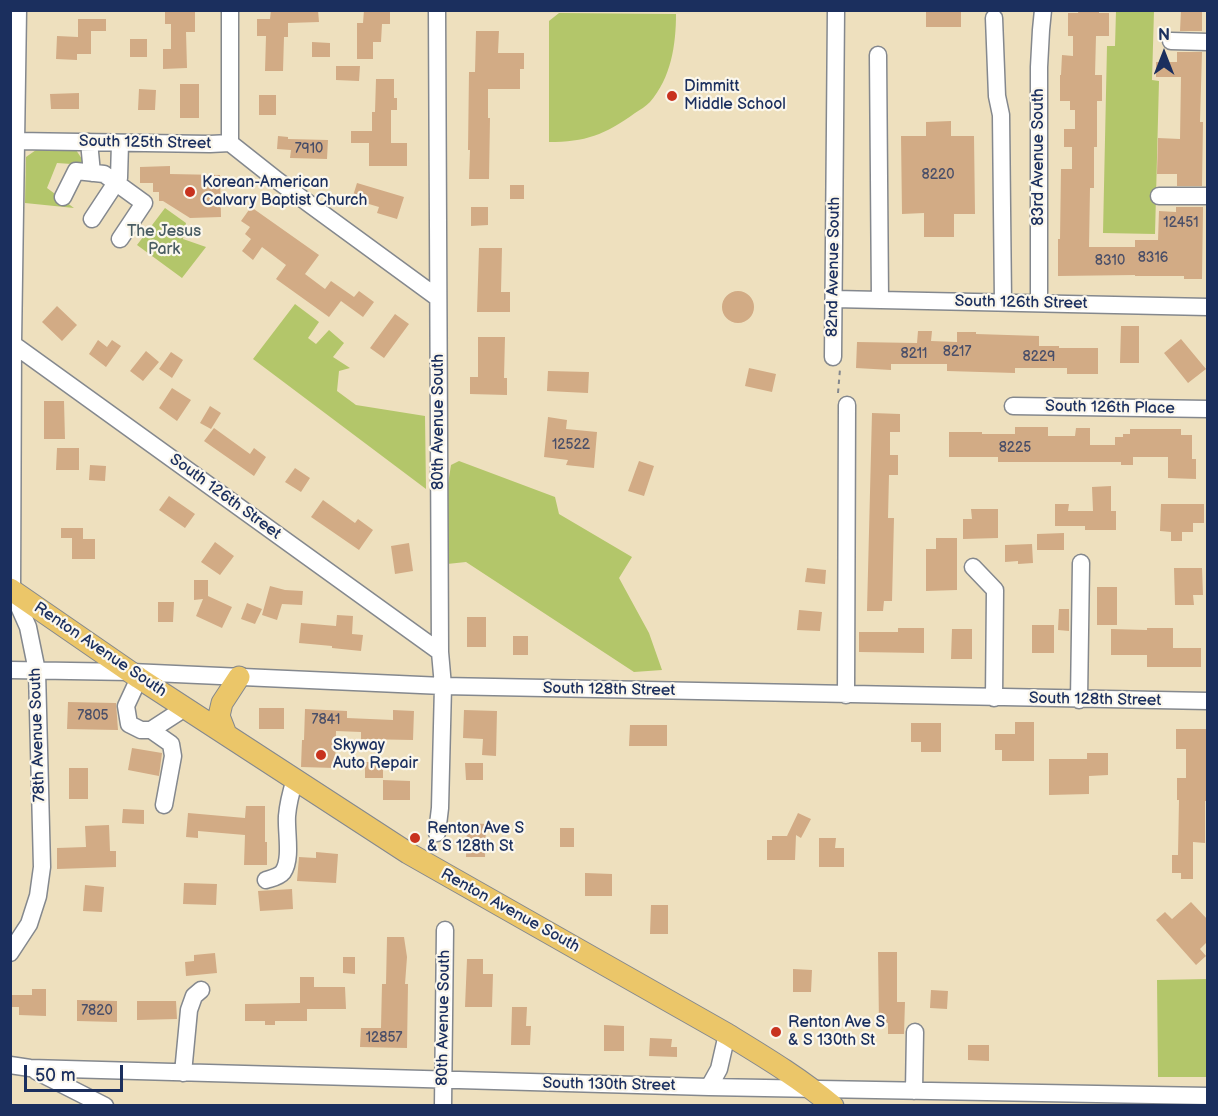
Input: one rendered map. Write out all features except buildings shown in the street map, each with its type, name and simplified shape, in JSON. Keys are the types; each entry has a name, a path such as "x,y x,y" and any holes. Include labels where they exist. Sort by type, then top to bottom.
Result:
{"main road":[{"name":"Renton Avenue South","path":"11,590 135,675 408,853 759,1053 814,1090 833,1106"},
{"path":"226,734 219,716 222,703 240,677"}],"street":[{"name":"78th Avenue South","path":"10,953 29,924 38,896 42,867 37,671 28,627 11,590 12,342 18,10"},
{"path":"230,10 230,142"},
{"name":"80th Avenue South","path":"437,10 440,652 443,686 440,808 437,833"},
{"name":"82nd Avenue South","path":"833,357 836,10"},
{"name":"83rd Avenue South","path":"1039,303 1040,67 1043,10"},
{"path":"994,18 997,96 1001,115 1003,302"},
{"path":"1171,41 1208,42"},
{"path":"878,55 880,300"},
{"name":"South 125th Street","path":"16,141 210,144 230,142 278,181 438,298"},
{"path":"89,142 92,172"},
{"path":"92,219 119,178 120,143"},
{"path":"63,197 76,171 104,174 144,202 120,240"},
{"path":"1159,195 1208,195"},
{"name":"South 126th Street","path":"834,299 1208,307"},
{"name":"South 126th Street","path":"12,342 440,652"},
{"path":"846,694 847,405"},
{"name":"South 126th Place","path":"1012,406 1208,409"},
{"path":"1079,700 1081,563"},
{"path":"973,567 995,590 994,698"},
{"name":"South 128th Street","path":"10,670 443,686 1208,701"},
{"path":"135,675 126,706 129,724 141,730 151,730 185,708"},
{"path":"151,730 171,744 173,756 164,806"},
{"path":"266,880 280,876 285,870 288,850 288,803 295,779"},
{"name":"80th Avenue South","path":"443,1106 445,930"},
{"path":"183,1073 189,1010 194,996 201,990"},
{"path":"914,1091 915,1032"},
{"path":"709,1088 719,1069 727,1034"},
{"name":"South 130th Street","path":"10,1065 30,1068 709,1088 1208,1096"},
{"path":"30,1068 105,1106"}],"path":[{"name":"82nd Avenue South","path":"833,357 840,364 838,400 847,405"}],"green space":[{"path":"1116,11 1154,11 1152,80 1159,81 1155,234 1103,233 1107,46 1115,46"},
{"path":"559,13 676,14 675,37 671,61 663,82 647,105 614,127 594,136 573,141 549,142 549,21"},
{"path":"36,150 76,150 86,165 57,163 47,188 74,208 25,203 26,157"},
{"name":"The Jesus Park","path":"165,208 186,223 183,239 206,247 182,278 137,245"},
{"path":"295,304 319,322 308,338 316,344 329,330 344,343 333,357 350,368 339,371 337,391 356,405 425,416 426,489 253,359"},
{"path":"459,461 555,497 559,514 632,557 619,578 649,633 662,670 634,672 466,562 447,564 448,484 451,465"},
{"path":"1207,979 1207,1077 1158,1077 1157,980"}],"place":[{"name":"Dimmitt Middle School","path":"672,96"},
{"name":"Korean-American Calvary Baptist Church","path":"190,192"},
{"name":"Skyway Auto Repair","path":"321,755"},
{"name":"Renton Ave S & S 128th St","path":"415,838"},
{"name":"Renton Ave S & S 130th St","path":"776,1032"}]}
